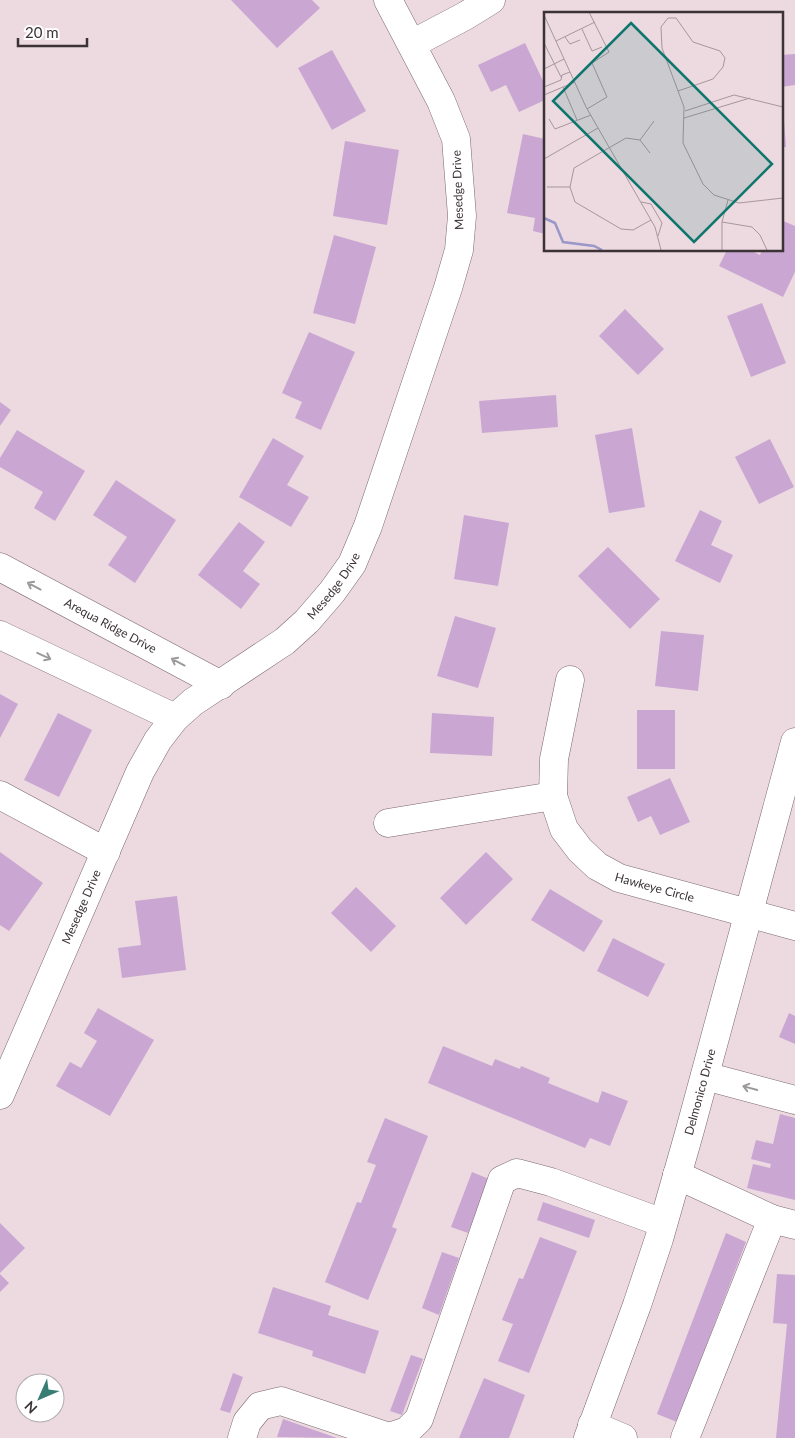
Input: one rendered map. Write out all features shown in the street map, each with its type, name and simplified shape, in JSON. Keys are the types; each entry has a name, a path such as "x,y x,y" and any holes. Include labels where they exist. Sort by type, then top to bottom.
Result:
{"street":[{"name":"Mesedge Drive","path":"0,1095 140,772 158,740 175,718 193,702 285,641 307,621 332,592 352,564 368,526 448,288 459,250 462,216 456,139 441,101 388,0"},
{"path":"412,44 491,0"},
{"name":"Arequa Ridge Drive","path":"0,567 221,685"},
{"path":"0,635 175,718"},
{"name":"Hawkeye Circle","path":"570,680 554,760 553,796 564,829 580,850 597,866 619,878 795,926"},
{"name":"Delmonico Drive","path":"590,1432 637,1305 678,1175 795,742"},
{"path":"0,795 106,852"},
{"path":"388,823 553,796"},
{"path":"705,1076 795,1100"},
{"path":"242,1438 247,1422 260,1406 281,1401 389,1437 407,1432 419,1419 502,1180 517,1173 551,1182 663,1224"},
{"path":"678,1175 784,1222 685,1438"},
{"path":"590,1432 622,1438"}],"building":[{"path":"231,0 312,0 320,8 277,48"},
{"path":"525,43 544,83 544,100 519,112 506,85 491,92 478,65"},
{"path":"332,50 366,111 332,130 298,68"},
{"path":"795,54 795,85 782,87 782,55"},
{"path":"782,106 783,106 786,147 782,147"},
{"path":"523,134 544,139 544,234 533,231 535,218 507,213"},
{"path":"345,141 399,150 387,225 333,216"},
{"path":"782,220 795,226 795,272 783,297 719,266 726,251 752,251 760,255 762,251 782,251"},
{"path":"334,235 376,247 355,324 313,313"},
{"path":"762,303 786,363 751,377 727,316"},
{"path":"625,309 664,349 638,375 599,336"},
{"path":"309,332 355,352 321,430 295,418 302,402 282,393"},
{"path":"556,395 558,427 482,433 479,401"},
{"path":"0,402 11,410 0,426"},
{"path":"632,428 645,507 609,513 595,435"},
{"path":"17,430 85,471 55,521 34,508 43,492 0,467 0,458"},
{"path":"273,438 304,456 287,485 309,497 291,527 239,497"},
{"path":"770,439 794,487 759,504 735,457"},
{"path":"116,480 176,520 135,583 108,565 127,537 93,515"},
{"path":"700,510 722,521 711,545 733,555 720,583 675,561"},
{"path":"464,515 509,523 498,586 454,579"},
{"path":"239,522 265,542 243,571 260,584 241,609 198,575"},
{"path":"608,547 660,599 630,629 578,576"},
{"path":"455,616 496,628 478,688 437,676"},
{"path":"661,631 704,635 698,691 655,686"},
{"path":"0,694 18,704 0,738"},
{"path":"637,710 675,710 675,769 637,769"},
{"path":"58,713 92,730 59,797 24,780"},
{"path":"432,713 494,717 492,756 430,753"},
{"path":"670,778 690,822 660,835 651,816 638,822 627,797"},
{"path":"0,852 43,883 9,931 0,925"},
{"path":"486,852 513,879 466,925 440,898"},
{"path":"356,887 396,926 371,952 331,913"},
{"path":"550,889 603,921 584,952 531,920"},
{"path":"177,896 186,970 122,978 118,948 141,945 135,901"},
{"path":"613,938 665,964 648,997 597,971"},
{"path":"98,1008 154,1040 110,1116 56,1086 70,1062 81,1068 97,1041 84,1033"},
{"path":"789,1013 795,1016 795,1044 779,1037"},
{"path":"443,1046 492,1066 495,1059 520,1069 521,1066 550,1078 548,1083 598,1103 602,1091 628,1101 610,1146 590,1138 585,1148 428,1083"},
{"path":"780,1114 795,1118 795,1200 747,1188 753,1164 770,1168 771,1164 751,1159 756,1140 773,1144"},
{"path":"385,1118 428,1136 392,1227 397,1229 368,1300 325,1282 357,1202 361,1203 376,1165 367,1162"},
{"path":"472,1172 489,1179 468,1233 451,1227"},
{"path":"543,1202 595,1220 589,1238 537,1220"},
{"path":"0,1223 25,1248 0,1273"},
{"path":"726,1233 746,1242 677,1422 657,1414"},
{"path":"540,1237 577,1251 529,1373 498,1361 513,1324 502,1320 519,1278 523,1279"},
{"path":"442,1252 459,1258 439,1315 422,1308"},
{"path":"0,1274 9,1283 0,1292"},
{"path":"777,1274 795,1275 795,1438 776,1438 787,1324 773,1323"},
{"path":"273,1287 331,1306 328,1315 379,1331 365,1374 312,1356 313,1351 258,1333"},
{"path":"411,1355 423,1359 402,1415 390,1411"},
{"path":"233,1373 243,1377 230,1413 220,1410"},
{"path":"484,1378 525,1395 509,1438 459,1438"},
{"path":"283,1419 337,1438 277,1437"}]}
